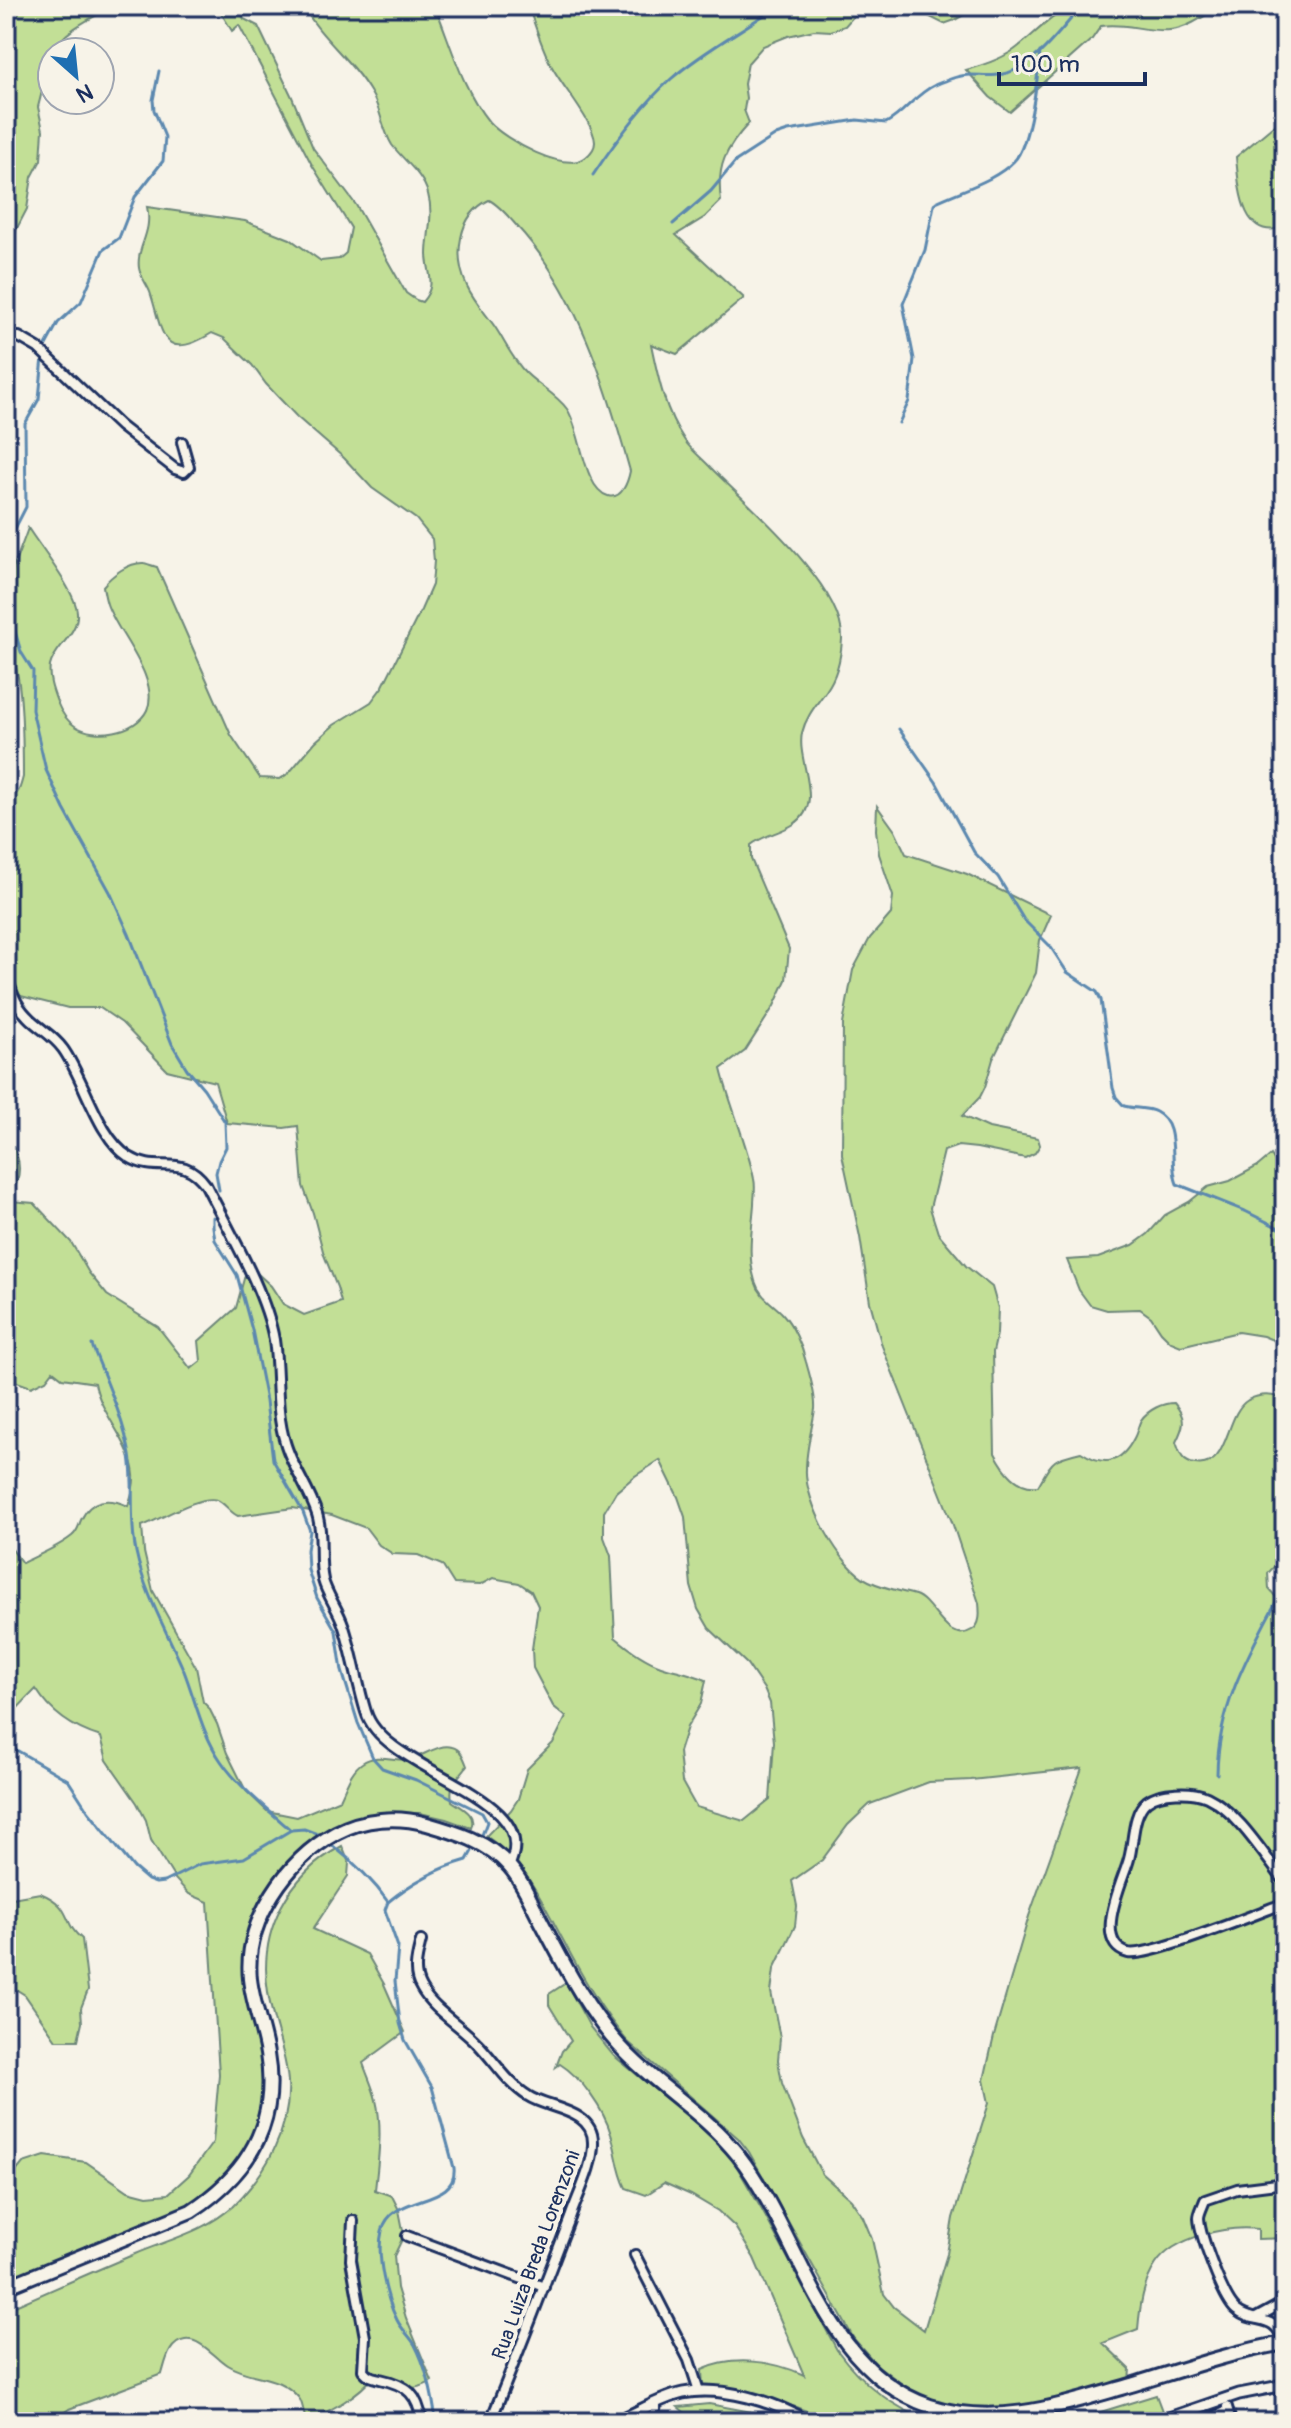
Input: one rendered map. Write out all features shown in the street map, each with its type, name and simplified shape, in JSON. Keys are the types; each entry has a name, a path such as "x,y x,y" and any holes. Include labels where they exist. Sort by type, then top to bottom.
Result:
{"highway":[{"path":"6,2287 191,2211 242,2166 263,2130 268,2109 270,2084 267,2053 250,1976 258,1925 267,1904 282,1882 317,1845 351,1825 373,1820 415,1821 459,1833 509,1866 601,2024 635,2063 706,2121 740,2158 761,2190 838,2330 866,2366 897,2391 950,2411 979,2414 1028,2412 1284,2343"}],"street":[{"path":"6,337 19,337 38,348 120,426 175,469 184,472 189,467 182,442"},
{"path":"6,972 18,1005 60,1044 97,1116 122,1152 144,1164 188,1167 206,1185 257,1287 273,1337 284,1440 317,1512 324,1583 342,1622 370,1723 387,1742 484,1801 501,1815 516,1841 516,1853 509,1866"},
{"path":"1285,1882 1238,1823 1214,1801 1194,1793 1161,1796 1147,1801 1138,1816 1111,1922 1115,1942 1120,1949 1138,1954 1285,1903"},
{"name":"Rua Luiza Breda Lorenzoni","path":"421,1941 415,1969 420,1987 428,1999 479,2045 518,2089 538,2101 575,2115 591,2133 593,2143 586,2173 544,2287 490,2422"},
{"path":"1284,2343 1272,2323 1241,2314 1232,2307 1224,2295 1199,2216 1205,2200 1237,2189 1285,2183"},
{"path":"353,2221 351,2260 366,2346 363,2370 369,2376 400,2385 412,2394 418,2401 422,2422"},
{"path":"407,2236 544,2287"},
{"path":"635,2255 689,2360 699,2391"},
{"path":"1256,2318 1285,2302"},
{"path":"1157,2422 1224,2399 1282,2385 1285,2400"},
{"path":"614,2422 673,2396 699,2391 757,2400 794,2413 808,2422"},
{"path":"1224,2399 1231,2422"},
{"path":"653,2422 656,2404"},
{"path":"1203,2422 1228,2411"}],"green space":[{"path":"6,6 114,6 65,36 36,36 36,116 40,116 43,130 41,160 32,177 27,209 13,243 6,243"},
{"path":"217,6 238,6 244,19 258,26 313,148 356,205 406,293 422,302 430,285 427,255 430,202 426,187 392,145 364,81 303,6 435,6 464,81 489,122 536,153 576,161 590,154 595,144 593,134 550,63 528,6 874,6 859,10 845,26 831,31 814,30 788,36 763,46 748,63 744,110 749,123 724,158 720,178 721,201 705,217 676,235 744,298 677,354 651,344 667,407 685,441 769,524 811,571 838,618 842,639 833,679 802,733 808,805 794,824 751,845 751,859 789,949 786,980 774,1006 745,1051 721,1069 755,1182 751,1253 755,1281 793,1330 802,1349 815,1398 806,1469 817,1515 836,1548 858,1574 874,1583 922,1599 948,1628 963,1633 975,1628 979,1603 952,1522 882,1346 870,1302 842,1154 843,1024 853,970 870,938 891,914 893,896 879,854 877,806 895,831 906,854 967,874 1051,915 1040,940 1036,973 993,1059 980,1097 962,1116 989,1128 1038,1138 1040,1145 1035,1153 1025,1158 958,1146 944,1151 930,1208 938,1233 966,1266 992,1287 998,1308 993,1352 995,1453 1003,1466 1018,1481 1038,1486 1058,1459 1081,1452 1097,1460 1118,1458 1129,1447 1147,1413 1174,1403 1182,1418 1176,1442 1180,1454 1191,1463 1206,1464 1221,1450 1240,1407 1248,1400 1266,1395 1285,1398 1285,1555 1268,1573 1269,1589 1276,1597 1285,1597 1285,2238 1258,2239 1258,2229 1217,2231 1188,2240 1164,2255 1145,2287 1138,2329 1103,2343 1130,2369 1129,2382 1045,2408 976,2412 935,2402 910,2390 877,2365 854,2339 749,2152 738,2138 627,2041 592,1992 531,1883 512,1858 486,1836 511,1810 518,1799 527,1769 553,1743 566,1717 553,1706 533,1668 532,1649 538,1606 531,1591 519,1583 493,1578 480,1585 454,1584 442,1565 418,1555 393,1554 379,1545 366,1528 332,1515 293,1508 238,1516 220,1501 210,1499 142,1526 144,1552 153,1591 196,1667 203,1702 217,1724 246,1791 267,1811 297,1817 340,1799 355,1770 368,1760 411,1759 447,1746 460,1752 467,1766 454,1782 451,1794 452,1801 468,1812 472,1819 471,1828 420,1813 380,1814 318,1838 297,1855 279,1875 250,1945 270,2072 269,2110 228,2187 6,2292 6,2195 10,2179 23,2163 45,2156 86,2162 128,2191 147,2196 168,2194 189,2175 213,2142 219,2074 208,1902 189,1894 175,1879 151,1840 146,1820 137,1803 107,1760 101,1737 64,1719 36,1689 6,1720 6,1541 22,1563 47,1551 74,1534 85,1513 95,1504 114,1501 128,1506 134,1479 132,1463 103,1407 95,1383 62,1378 53,1371 46,1380 31,1387 6,1378 6,1134 19,1162 19,1175 11,1201 34,1203 71,1242 89,1273 107,1295 158,1327 191,1369 201,1361 199,1341 236,1308 245,1275 256,1272 271,1286 283,1304 304,1315 341,1302 303,1186 298,1126 284,1128 227,1123 215,1082 167,1070 122,1023 100,1008 68,1008 21,996 6,997 6,798 16,794 23,777 20,696 6,621 10,580 28,528 64,582 77,612 74,627 50,666 50,680 57,702 64,716 75,726 104,733 125,729 142,718 150,698 143,670 112,615 103,586 127,567 144,563 157,567 231,735 260,778 280,779 334,725 371,702 383,686 432,585 432,539 416,519 372,488 344,458 297,417 224,338 212,333 182,345 166,339 141,274 139,260 148,225 147,207 245,221 290,239 321,261 339,259 346,253 351,228 312,165 239,25 232,31","holes":["489,200 507,214 538,251 557,280 587,341 630,471 626,484 617,495 608,496 593,482 567,409 521,368 467,286 460,262 461,237 471,216","660,1460 685,1517 691,1586 698,1609 709,1628 747,1664 770,1703 774,1742 770,1800 744,1821 696,1807 682,1782 679,1752 687,1727 701,1704 706,1680 655,1663 615,1637 611,1556 604,1537 604,1512 616,1492","1082,1768 1029,1916 994,2036 984,2080 989,2103 953,2218 947,2254 924,2330 894,2307 884,2294 872,2239 863,2217 851,2200 822,2174 803,2138 782,2083 778,2060 780,2038 771,1992 774,1969 795,1926 797,1906 792,1881 822,1860 848,1825 870,1804 929,1782"]},
{"path":"917,6 979,6 944,24"},
{"path":"1070,6 1220,6 1176,29 1101,26 1092,39 1010,112 990,97 966,70 1008,54"},
{"path":"1285,119 1285,227 1270,230 1259,227 1245,209 1236,157"},
{"path":"1271,1155 1285,1172 1285,1345 1263,1336 1238,1332 1181,1346 1171,1342 1151,1317 1140,1309 1107,1310 1090,1305 1079,1290 1067,1260 1098,1258 1133,1245 1165,1215 1208,1187 1230,1181"},
{"path":"342,1846 349,1863 348,1876 313,1929 367,1954 405,2032 363,2063 378,2111 375,2190 392,2196 399,2210 404,2235 394,2256 397,2288 432,2381 410,2388 376,2374 353,2396 306,2422 300,2400 291,2390 282,2384 236,2370 202,2345 185,2340 172,2348 162,2374 47,2420 6,2422 6,2310 211,2222 233,2206 266,2165 281,2133 288,2100 287,2070 268,1992 266,1969 273,1927 281,1907 306,1872"},
{"path":"40,1893 63,1909 71,1927 82,1939 88,1990 81,2008 78,2040 56,2040 25,1995 6,1983 6,1899"},
{"path":"566,1983 590,2027 613,2055 710,2135 733,2160 846,2362 867,2384 891,2402 932,2422 825,2422 785,2404 703,2389 702,2370 727,2362 767,2363 804,2375 754,2258 735,2227 718,2211 664,2183 646,2195 626,2188 608,2125 597,2105 568,2070 560,2064 556,2067 562,2051 571,2041 549,2005 549,1994"},
{"path":"1156,2395 1162,2417 1147,2422 1068,2422"},
{"path":"709,2404 787,2422 696,2422 678,2407"}],"waterway":[{"path":"593,175 629,125 671,79 777,6"},
{"path":"673,224 711,191 736,161 776,135 857,120 886,123 922,93 940,83 962,76 995,75 1015,70 1037,56 1082,6"},
{"path":"899,423 909,401 914,359 903,304 925,250 934,205 988,180 1006,168 1020,153 1029,126 1040,52"},
{"path":"45,347 58,323 81,302 103,250 119,238 135,197 163,161 165,137 153,100 159,71"},
{"path":"6,546 26,507 25,424 39,399 43,357"},
{"path":"6,593 21,652 33,671 32,710 46,770 110,892 172,1044 225,1122 226,1147 216,1173 219,1190"},
{"path":"899,729 936,782 974,852 998,877 1024,920 1050,946 1067,972 1097,992 1101,1000 1116,1097 1124,1106 1152,1110 1164,1118 1171,1135 1177,1184 1285,1231"},
{"path":"213,1217 215,1240 237,1275 252,1330 266,1401 273,1460 303,1512 310,1531 308,1570 317,1598 336,1631 342,1671 373,1758 382,1768 416,1780 482,1813 487,1822 482,1835"},
{"path":"92,1345 127,1441 133,1528 140,1568 184,1671 204,1729 214,1751 228,1770 291,1830"},
{"path":"1217,1774 1224,1723 1239,1675 1285,1585"},
{"path":"6,1744 68,1780 88,1811 134,1868 156,1883 200,1864 244,1858 291,1830 304,1829 320,1835"},
{"path":"333,1846 363,1872 388,1902 385,1910 398,1947 395,1981 400,2023 405,2040 432,2087 454,2168 452,2180 446,2189 398,2210 388,2219 380,2241 381,2264 389,2300 397,2320 415,2345 423,2363 436,2422"},
{"path":"388,1902 426,1877 467,1860 472,1851"}]}
